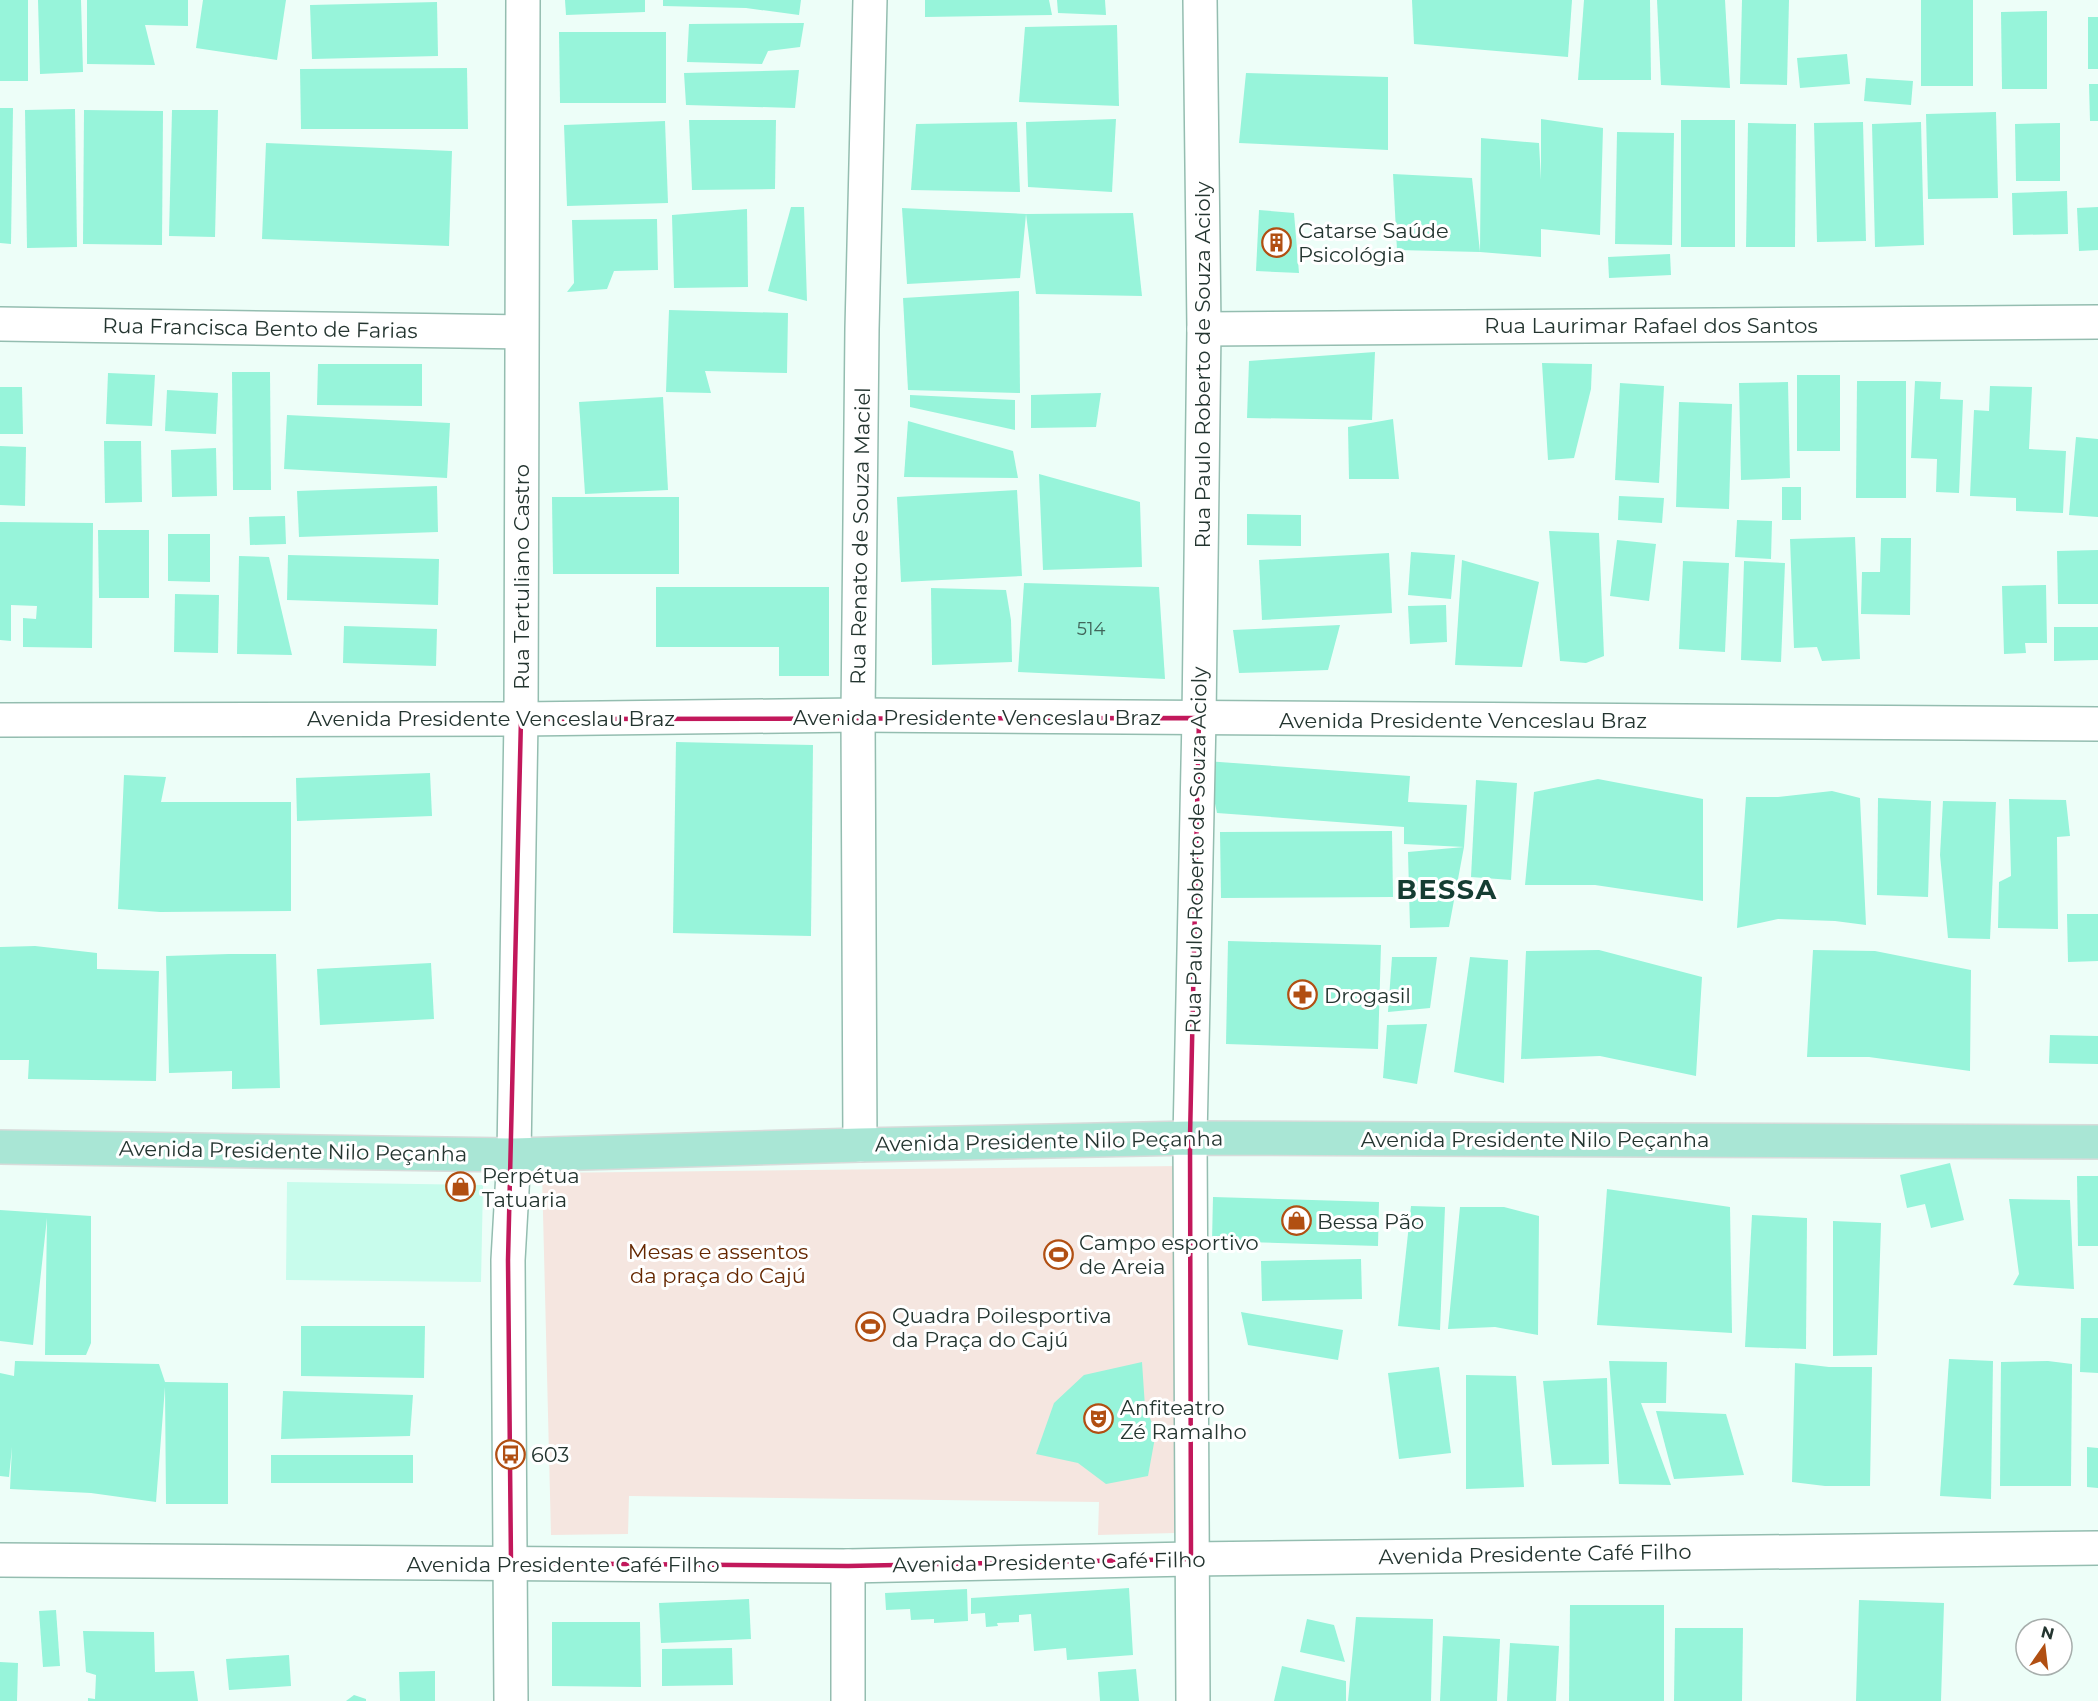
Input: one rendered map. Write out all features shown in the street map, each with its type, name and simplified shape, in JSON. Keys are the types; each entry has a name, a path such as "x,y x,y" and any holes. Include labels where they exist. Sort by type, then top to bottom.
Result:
{"main road":[{"name":"Avenida Presidente Nilo Peçanha","path":"0,1147 514,1155 860,1144 1190,1138 2098,1142"}],"street":[{"name":"Rua Tertuliano Castro","path":"511,1701 508,1260 514,1155 521,719 523,0"},
{"name":"Rua Renato de Souza Maciel","path":"860,1144 858,715 862,317 870,0"},
{"name":"Rua Paulo Roberto de Souza Acioly","path":"1193,1701 1190,1138 1204,329 1200,0"},
{"name":"Rua Laurimar Rafael dos Santos","path":"1204,329 2098,322"},
{"name":"Rua Francisca Bento de Farias","path":"0,324 521,332"},
{"name":"Avenida Presidente Venceslau Braz","path":"0,720 521,719 858,715 2098,724"},
{"name":"Avenida Presidente Café Filho","path":"0,1560 848,1566 1191,1559 2098,1548"},
{"path":"848,1566 849,1701"}],"highlighted area":[{"path":"1199,718 1190,1138 1191,1559 848,1566 511,1563 508,1260 521,719"}],"shaded area":[{"path":"287,1182 483,1185 481,1282 286,1280"}],"green space":[{"name":"Mesas e assentos da praça do Cajú","path":"1180,1166 1175,1533 1098,1535 1099,1502 629,1496 628,1534 551,1535 542,1173"}],"building":[{"path":"0,0 28,0 28,81 0,81"},
{"path":"38,0 81,0 83,72 40,74"},
{"path":"87,0 188,0 188,26 145,25 155,65 87,64"},
{"path":"203,0 286,0 277,60 196,48"},
{"path":"565,0 645,0 645,12 566,15"},
{"path":"663,0 801,0 799,15 746,8 663,6"},
{"path":"925,0 1049,0 1052,15 925,17"},
{"path":"1057,0 1105,0 1106,15 1058,13"},
{"path":"1412,0 1572,0 1568,57 1414,44"},
{"path":"1584,0 1650,0 1651,80 1578,80"},
{"path":"1657,0 1725,0 1730,88 1661,85"},
{"path":"1742,0 1789,0 1787,85 1740,84"},
{"path":"1921,0 1973,0 1973,86 1921,86"},
{"path":"437,2 438,56 312,59 310,5"},
{"path":"2047,11 2047,89 2002,89 2001,12"},
{"path":"2088,17 2098,17 2098,69 2088,69"},
{"path":"804,23 800,47 768,51 762,64 687,62 689,24"},
{"path":"1117,25 1119,106 1019,102 1025,27"},
{"path":"559,32 666,32 666,103 560,103"},
{"path":"1847,54 1850,84 1800,88 1797,58"},
{"path":"467,68 468,129 301,129 300,69"},
{"path":"799,70 795,108 686,105 684,73"},
{"path":"1246,73 1388,77 1388,150 1239,143"},
{"path":"1866,78 1913,81 1911,105 1864,101"},
{"path":"2089,84 2098,84 2098,121 2090,121"},
{"path":"0,108 13,108 11,244 0,243"},
{"path":"75,109 77,247 27,248 25,110"},
{"path":"84,110 163,111 162,245 83,244"},
{"path":"172,110 218,110 215,237 169,236"},
{"path":"1996,112 1998,198 1928,199 1926,114"},
{"path":"1116,119 1112,192 1028,187 1026,122"},
{"path":"1541,119 1603,128 1600,235 1541,229 1541,257 1480,252 1481,138 1539,143 1541,180"},
{"path":"689,120 776,120 775,189 692,190"},
{"path":"1681,120 1735,120 1735,247 1681,247"},
{"path":"665,121 668,203 567,206 564,125"},
{"path":"1017,122 1020,192 911,190 916,124"},
{"path":"1863,122 1866,241 1817,242 1814,123"},
{"path":"1921,122 1924,245 1875,247 1872,124"},
{"path":"1748,123 1796,124 1795,247 1746,247"},
{"path":"2060,123 2060,181 2016,181 2015,124"},
{"path":"1617,132 1674,133 1672,245 1615,244"},
{"path":"266,143 452,151 449,246 262,239"},
{"path":"1393,174 1472,178 1480,252 1397,250"},
{"path":"2067,191 2068,234 2013,235 2012,193"},
{"path":"791,207 804,207 807,301 768,291"},
{"path":"2098,207 2098,250 2079,251 2077,208"},
{"path":"902,208 1026,214 1020,278 907,284"},
{"path":"747,209 748,287 674,288 672,215"},
{"name":"Catarse Saúde Psicológia","path":"1259,210 1294,213 1299,273 1256,271"},
{"path":"1133,213 1142,296 1036,294 1026,214"},
{"path":"657,219 658,270 614,271 607,289 567,292 574,283 572,220"},
{"path":"1670,254 1671,275 1609,278 1608,257"},
{"path":"1019,291 1020,393 908,390 903,298"},
{"path":"669,310 788,313 787,373 705,371 711,393 666,392"},
{"path":"1375,352 1372,420 1247,418 1249,361"},
{"path":"1542,363 1592,364 1591,389 1574,458 1548,460"},
{"path":"318,364 422,364 422,406 317,405"},
{"path":"232,372 270,372 271,490 233,490"},
{"path":"108,373 155,375 152,426 106,424"},
{"path":"1797,375 1840,375 1840,451 1797,451"},
{"path":"1857,381 1906,381 1906,498 1856,498"},
{"path":"1915,381 1941,382 1940,399 1963,400 1959,493 1936,492 1937,459 1911,458"},
{"path":"1788,382 1790,478 1741,480 1739,383"},
{"path":"1620,383 1664,386 1659,483 1615,480"},
{"path":"1990,386 2032,387 2029,449 2066,451 2063,513 2016,511 2016,498 1970,496 1974,410 1989,411"},
{"path":"0,387 22,387 23,434 0,434"},
{"path":"167,390 218,393 216,434 165,431"},
{"path":"1101,393 1096,427 1031,428 1031,395"},
{"path":"910,395 1015,400 1015,430 910,407"},
{"path":"663,397 668,490 585,494 579,402"},
{"path":"1679,402 1732,404 1729,509 1676,507"},
{"path":"287,415 450,423 447,478 284,469"},
{"path":"1393,419 1399,479 1349,479 1348,427"},
{"path":"908,421 1013,451 1018,478 904,477"},
{"path":"2076,437 2098,439 2098,517 2069,515"},
{"path":"104,441 141,441 142,502 105,503"},
{"path":"0,446 26,447 25,506 0,505"},
{"path":"216,448 217,496 172,497 171,450"},
{"path":"1039,474 1140,502 1142,567 1043,570"},
{"path":"437,486 438,532 299,537 297,491"},
{"path":"1782,487 1801,487 1801,520 1782,520"},
{"path":"1017,490 1022,576 901,582 897,497"},
{"path":"1619,496 1664,498 1662,523 1618,520"},
{"path":"552,497 679,497 679,574 553,574"},
{"path":"1247,514 1301,515 1301,546 1247,545"},
{"path":"285,516 286,544 250,545 249,517"},
{"path":"1737,520 1772,521 1771,559 1735,557"},
{"path":"0,522 93,523 92,648 23,647 23,618 36,619 37,606 11,605 11,641 0,640"},
{"path":"98,530 149,530 149,598 99,598"},
{"path":"1549,531 1599,533 1604,656 1586,663 1560,661"},
{"path":"168,534 210,534 210,582 168,581"},
{"path":"1855,537 1860,659 1822,661 1817,647 1794,648 1790,539"},
{"path":"1881,538 1911,538 1910,615 1861,614 1862,572 1880,572"},
{"path":"1617,540 1656,544 1649,601 1610,596"},
{"path":"2098,550 2098,604 2058,604 2057,551"},
{"path":"1411,552 1455,555 1451,599 1408,595"},
{"path":"1389,553 1392,613 1262,620 1259,560"},
{"path":"288,555 439,559 438,605 287,600"},
{"path":"239,556 269,557 292,655 237,654"},
{"path":"1462,560 1539,582 1522,667 1455,665"},
{"path":"1683,561 1729,563 1725,652 1679,649"},
{"path":"1744,561 1785,563 1781,662 1741,660"},
{"path":"1024,583 1159,587 1165,679 1018,672"},
{"path":"2046,585 2047,643 2025,643 2026,653 2004,654 2002,586"},
{"path":"656,587 829,587 829,676 779,676 779,647 656,647"},
{"path":"931,588 1006,590 1011,620 1012,662 932,665"},
{"path":"175,594 219,595 218,653 174,652"},
{"path":"1446,605 1447,642 1410,644 1408,606"},
{"path":"1340,625 1328,670 1239,673 1233,630"},
{"path":"344,626 437,629 436,666 343,663"},
{"path":"2054,627 2098,627 2098,660 2054,661"},
{"path":"676,742 813,745 811,936 673,933"},
{"path":"1206,761 1410,776 1408,802 1467,805 1464,847 1404,844 1404,827 1217,813"},
{"path":"430,773 432,816 297,821 296,778"},
{"path":"124,775 166,777 161,802 291,802 291,911 160,912 118,909"},
{"path":"1598,779 1703,799 1703,901 1595,885 1525,885 1534,792"},
{"path":"1476,780 1517,783 1511,880 1471,877"},
{"path":"1832,791 1860,798 1866,925 1835,921 1778,919 1737,928 1746,797 1778,797"},
{"path":"1878,798 1931,801 1928,897 1877,895"},
{"path":"2009,799 2066,800 2070,836 2057,837 2058,929 1998,928 1999,882 2011,876"},
{"path":"1943,801 1996,802 1990,939 1948,938 1940,855"},
{"path":"1392,831 1393,897 1221,898 1220,832"},
{"path":"1464,847 1449,927 1410,928 1408,852"},
{"path":"2067,914 2098,914 2098,961 2068,962"},
{"name":"Drogasil","path":"1228,941 1381,945 1378,1049 1226,1044"},
{"path":"35,946 97,953 97,969 159,971 156,1081 28,1079 29,1060 0,1060 0,947"},
{"path":"1599,950 1702,977 1696,1076 1600,1056 1521,1059 1526,951"},
{"path":"1813,950 1875,951 1971,970 1970,1071 1869,1057 1807,1057"},
{"path":"276,954 280,1088 232,1089 232,1071 169,1073 166,956"},
{"path":"1392,957 1437,957 1430,1008 1388,1012"},
{"path":"1470,957 1508,960 1504,1083 1454,1072"},
{"path":"431,963 434,1019 320,1025 317,969"},
{"path":"1427,1024 1417,1084 1383,1078 1387,1025"},
{"path":"2050,1035 2098,1036 2098,1064 2049,1063"},
{"path":"1950,1163 1964,1220 1931,1228 1925,1204 1907,1208 1900,1175"},
{"path":"2077,1176 2098,1176 2098,1246 2078,1246"},
{"path":"1607,1189 1730,1207 1732,1333 1597,1325"},
{"name":"Bessa Pão","path":"1213,1197 1379,1202 1378,1246 1212,1241"},
{"path":"2009,1199 2070,1200 2074,1289 2013,1285 2019,1274"},
{"path":"1411,1206 1445,1207 1440,1330 1398,1326"},
{"path":"1460,1207 1504,1207 1539,1216 1538,1335 1495,1327 1448,1329"},
{"path":"0,1210 91,1216 91,1343 86,1355 45,1355 47,1218 33,1345 0,1341"},
{"path":"1752,1215 1807,1218 1806,1349 1745,1347"},
{"path":"1833,1221 1881,1223 1877,1355 1833,1356"},
{"path":"1361,1259 1362,1299 1262,1301 1261,1261"},
{"path":"1241,1312 1343,1330 1338,1360 1248,1345"},
{"path":"2081,1318 2098,1318 2098,1373 2080,1372"},
{"path":"301,1326 425,1326 424,1378 301,1376"},
{"path":"1949,1359 1993,1361 1991,1499 1940,1496"},
{"path":"15,1361 159,1364 165,1382 228,1383 228,1504 166,1504 165,1387 156,1502 91,1493 10,1489 12,1447 9,1477 0,1476 0,1373 14,1376"},
{"path":"1609,1361 1667,1362 1666,1403 1641,1403 1671,1485 1619,1484"},
{"path":"2048,1361 2072,1364 2071,1486 2000,1486 2001,1362"},
{"name":"Anfiteatro Zé Ramalho","path":"1142,1362 1145,1407 1156,1432 1148,1476 1106,1484 1078,1463 1036,1454 1054,1403 1084,1375"},
{"path":"1795,1363 1829,1367 1872,1367 1870,1486 1825,1486 1792,1482"},
{"path":"1439,1367 1451,1453 1399,1459 1388,1373"},
{"path":"1466,1375 1516,1376 1524,1487 1466,1489"},
{"path":"1607,1378 1609,1464 1552,1465 1543,1381"},
{"path":"283,1391 413,1395 410,1436 281,1439"},
{"path":"1656,1411 1726,1414 1744,1475 1674,1479"},
{"path":"2087,1447 2098,1448 2098,1488 2087,1487"},
{"path":"271,1455 413,1455 413,1483 271,1483"},
{"path":"1129,1588 1133,1655 1067,1660 1066,1648 1034,1651 1031,1614 1019,1615 1019,1622 997,1623 998,1626 986,1627 985,1613 971,1614 971,1598"},
{"path":"967,1589 968,1621 934,1623 934,1619 911,1620 910,1609 886,1610 885,1593"},
{"path":"749,1599 751,1639 661,1643 659,1603"},
{"path":"1859,1600 1944,1603 1941,1701 1856,1701"},
{"path":"1570,1605 1664,1605 1664,1701 1569,1701"},
{"path":"56,1610 60,1666 43,1667 39,1611"},
{"path":"1356,1617 1433,1619 1431,1701 1348,1701"},
{"path":"1307,1619 1334,1625 1345,1662 1300,1652"},
{"path":"552,1622 640,1622 641,1687 552,1686"},
{"path":"1675,1628 1743,1628 1742,1701 1674,1701"},
{"path":"83,1631 154,1632 155,1672 194,1671 198,1701 88,1701 88,1698 95,1699 96,1675 86,1672"},
{"path":"1443,1636 1500,1639 1497,1701 1440,1701"},
{"path":"1510,1643 1559,1646 1556,1701 1507,1701"},
{"path":"732,1648 733,1685 662,1686 662,1649"},
{"path":"289,1655 291,1686 229,1690 226,1659"},
{"path":"0,1662 18,1663 17,1701 0,1701"},
{"path":"1282,1666 1346,1681 1346,1701 1274,1701"},
{"path":"1136,1669 1139,1701 1100,1701 1098,1672"},
{"path":"435,1671 435,1701 400,1701 399,1672"},
{"path":"354,1695 366,1699 366,1701 346,1701"}],"place":[{"name":"Catarse Saúde Psicológia","path":"1277,242"},
{"name":"Drogasil","path":"1303,995"},
{"name":"Perpétua Tatuaria","path":"461,1187"},
{"name":"Bessa Pão","path":"1296,1221"},
{"name":"Campo esportivo de Areia","path":"1058,1254"},
{"name":"Quadra Poilesportiva da Praça do Cajú","path":"871,1327"},
{"name":"Anfiteatro Zé Ramalho","path":"1099,1419"},
{"name":"603","path":"510,1454"}],"district":[{"name":"BESSA","path":"1447,889"}]}
